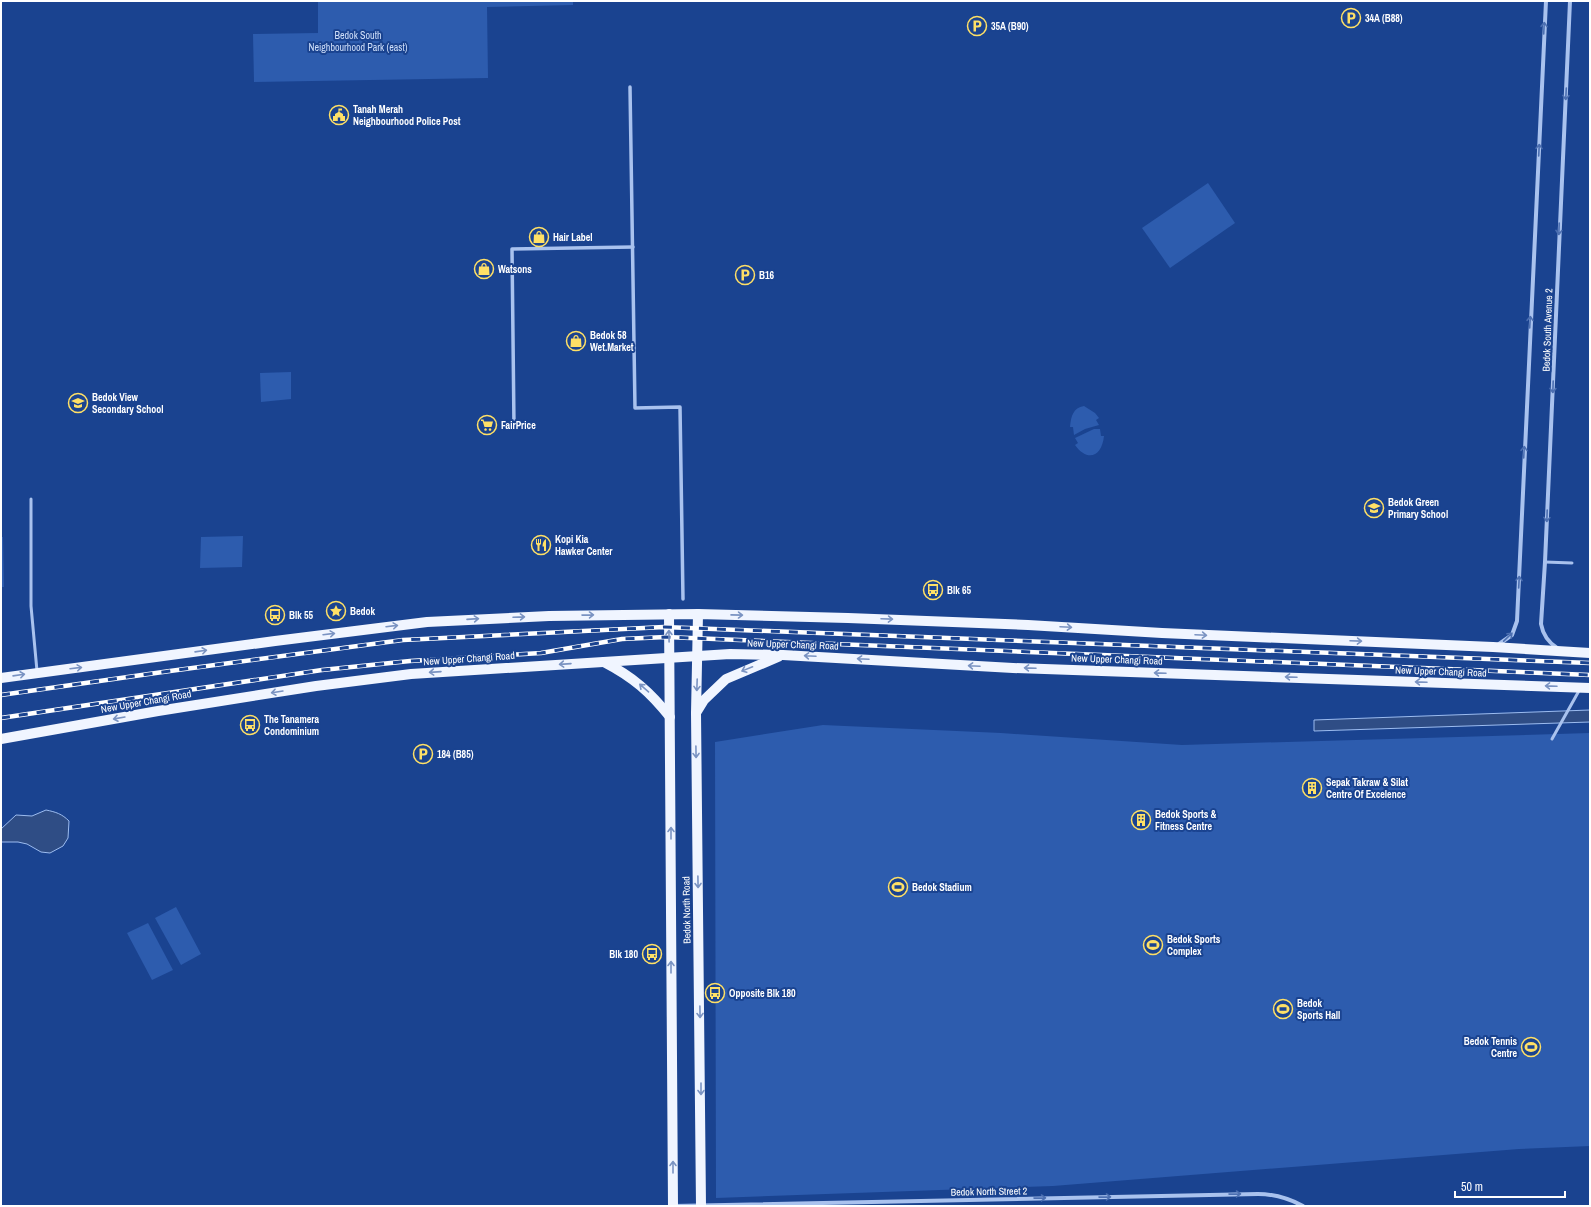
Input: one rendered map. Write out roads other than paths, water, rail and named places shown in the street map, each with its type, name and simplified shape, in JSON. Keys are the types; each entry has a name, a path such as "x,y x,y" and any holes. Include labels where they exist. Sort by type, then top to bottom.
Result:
{"main road":[{"path":"1,678 427,622 549,616 669,614 1028,625 1162,633 1493,647 1590,653"},
{"name":"Bedok North Road","path":"669,614 673,1206"},
{"name":"Bedok North Road","path":"698,614 696,713 701,1206"},
{"name":"New Upper Changi Road","path":"1,739 158,711 316,686 411,674 730,654 783,655 1013,668 1585,688"},
{"path":"696,713 704,700 726,678 783,655"},
{"path":"604,662 637,682 670,717"}],"street":[{"name":"Bedok South Avenue 2","path":"1493,647 1502,643 1512,635 1517,621 1546,1"},
{"name":"Bedok South Avenue 2","path":"1562,651 1549,642 1542,631 1541,624 1570,1"},
{"path":"630,87 635,408 680,407 683,599"},
{"path":"514,426 512,248 633,247"},
{"name":"Bedok North Street 2","path":"673,1206 796,1205 1258,1194 1278,1196 1303,1206"}],"lane":[{"path":"30,499 31,606 37,673"},
{"path":"1545,562 1572,563"},
{"path":"1552,740 1585,688"}],"railway":[{"path":"1,695 403,640 664,627 1590,663"},
{"path":"1,718 322,670 410,661 541,653 622,639 666,637 1590,675"}],"place":[{"name":"34A (B88)","path":"1351,18"},
{"name":"35A (B90)","path":"977,26"},
{"name":"Tanah Merah Neighbourhood Police Post","path":"339,115"},
{"name":"Hair Label","path":"539,237"},
{"name":"Watsons","path":"484,269"},
{"name":"B16","path":"745,275"},
{"name":"Bedok 58 Wet.Market","path":"576,341"},
{"name":"Bedok View Secondary School","path":"78,403"},
{"name":"FairPrice","path":"487,425"},
{"name":"Bedok Green Primary School","path":"1374,508"},
{"name":"Kopi Kia Hawker Center","path":"541,545"},
{"name":"Blk 65","path":"933,590"},
{"name":"Bedok","path":"336,611"},
{"name":"Blk 55","path":"275,615"},
{"name":"The Tanamera Condominium","path":"250,725"},
{"name":"184 (B85)","path":"423,754"},
{"name":"Sepak Takraw & Silat Centre Of Excelence","path":"1312,788"},
{"name":"Bedok Sports & Fitness Centre","path":"1141,820"},
{"name":"Bedok Stadium","path":"898,887"},
{"name":"Bedok Sports Complex","path":"1153,945"},
{"name":"Blk 180","path":"652,954"},
{"name":"Opposite Blk 180","path":"715,993"},
{"name":"Bedok Sports Hall","path":"1283,1009"},
{"name":"Bedok Tennis Centre","path":"1531,1047"}],"park label":[{"name":"Bedok South Neighbourhood Park (east)","path":"358,40"}]}
